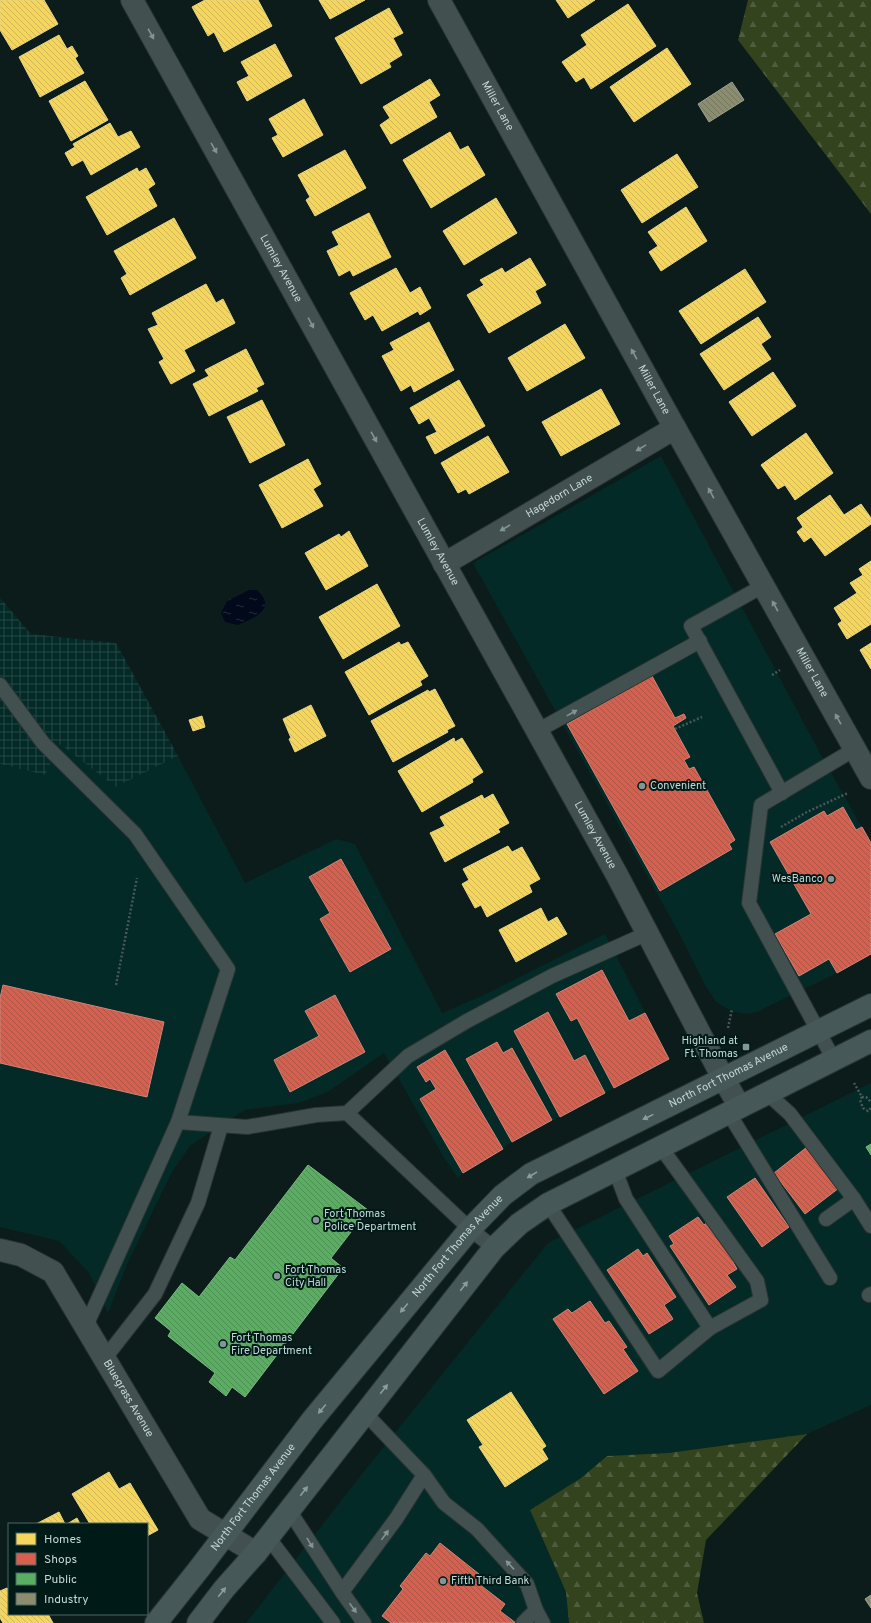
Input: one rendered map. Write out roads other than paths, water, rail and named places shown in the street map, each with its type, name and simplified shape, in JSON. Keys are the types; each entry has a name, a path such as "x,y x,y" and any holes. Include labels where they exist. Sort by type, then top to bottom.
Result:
{"main road":[{"name":"North Fort Thomas Avenue","path":"156,1623 226,1534 313,1418 470,1229 503,1195 532,1174 871,1005"},
{"path":"198,1623 224,1589 262,1545 494,1248 519,1224 548,1204 660,1146 734,1109 768,1094 871,1041"}],"street":[{"name":"Lumley Avenue","path":"132,0 538,731 648,934 723,1078 734,1109"},
{"name":"Miller Lane","path":"439,0 675,428 871,778"},
{"name":"Hagedorn Lane","path":"444,564 675,428"},
{"name":"Bluegrass Avenue","path":"0,1250 21,1255 53,1272 200,1518 226,1534 262,1545"}],"lane":[{"path":"763,586 692,626 782,793"},
{"path":"538,731 700,641"},
{"path":"0,686 43,742 135,834 228,969 178,1122 86,1326"},
{"path":"834,1060 749,902 761,805 855,749"},
{"path":"178,1122 247,1128 316,1115 347,1113 408,1056 467,1021 552,976 648,934"},
{"path":"768,1094 790,1114 854,1199 871,1226"},
{"path":"734,1109 830,1278"},
{"path":"347,1113 470,1229 494,1248"},
{"path":"105,1358 155,1294 198,1203 221,1126"},
{"path":"548,1204 658,1371 710,1328 760,1300 757,1281 660,1146"},
{"path":"615,1170 626,1199 710,1328"},
{"path":"826,1219 854,1199"},
{"path":"365,1413 424,1475 444,1502 477,1529 527,1584 536,1610 543,1623"},
{"path":"342,1592 396,1519 424,1475"},
{"path":"289,1510 364,1623"},
{"path":"262,1545 333,1623"},
{"path":"523,1623 536,1610"}],"water":[{"path":"249,590 257,590 263,597 265,602 264,608 261,612 257,616 238,625 225,622 221,613 227,601"}],"place":[{"name":"Convenient","path":"642,786"},
{"name":"WesBanco","path":"831,879"},
{"name":"Highland at Ft. Thomas","path":"746,1047"},
{"name":"Fort Thomas Police Department","path":"316,1220"},
{"name":"Fort Thomas City Hall","path":"277,1276"},
{"name":"Fort Thomas Fire Department","path":"223,1344"},
{"name":"Fifth Third Bank","path":"443,1581"}]}
